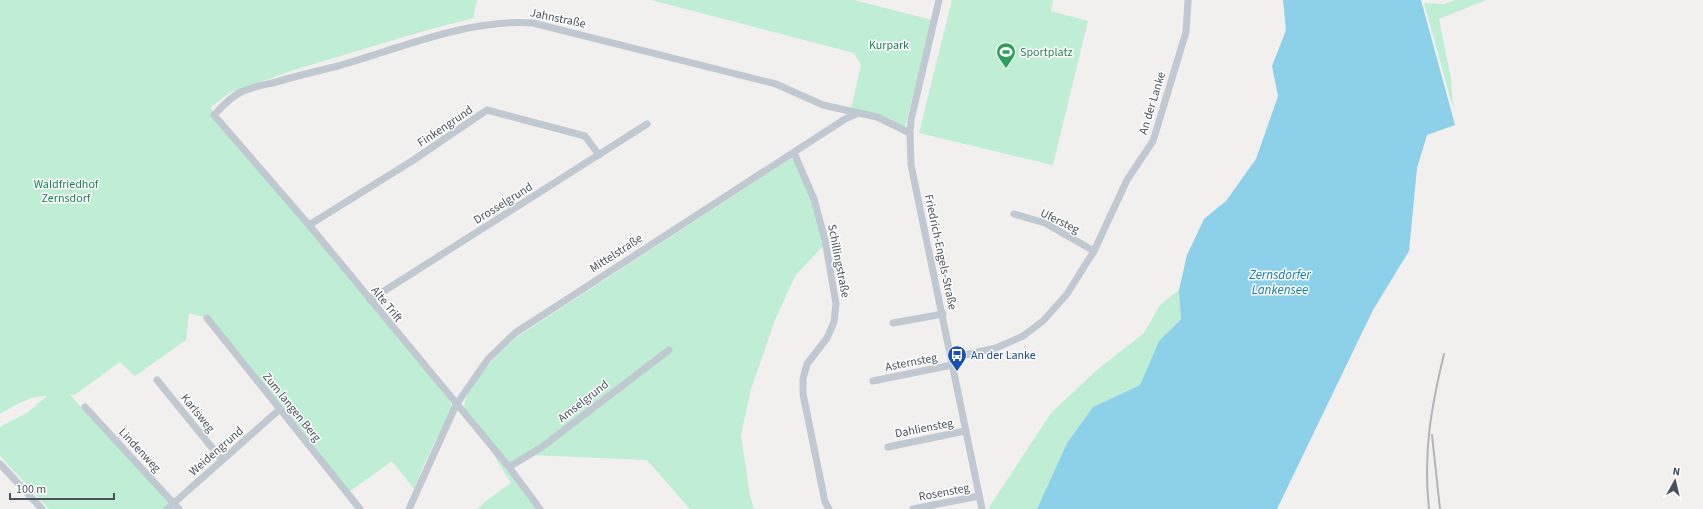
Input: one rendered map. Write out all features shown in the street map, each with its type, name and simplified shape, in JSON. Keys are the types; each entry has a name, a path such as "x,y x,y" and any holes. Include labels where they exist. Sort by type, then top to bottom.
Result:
{"street":[{"name":"Friedrich-Engels-Straße","path":"939,0 910,133 912,165 982,509"},
{"name":"An der Lanke","path":"951,361 1011,342 1033,329 1052,312 1067,294 1094,251 1127,180 1153,141 1186,32 1188,0"},
{"name":"Jahnstraße","path":"214,115 224,103 242,91 444,34 497,22 516,21 540,25 776,84 824,105 856,114"},
{"name":"Finkengrund","path":"308,225 412,161 487,110 586,136 599,155"},
{"path":"856,114 877,117 910,133"},
{"name":"Mittelstraße","path":"409,509 456,405 488,360 515,333 648,245 845,119 856,114"},
{"name":"Alte Trift","path":"214,115 308,225 509,468 540,509"},
{"name":"Drosselgrund","path":"370,300 648,124"},
{"name":"Schillingstraße","path":"794,153 814,198 825,240 837,312 827,338 807,364 803,379 803,394 825,502 829,509"},
{"name":"Ufersteg","path":"1014,214 1045,223 1094,251"},
{"path":"892,323 943,314"},
{"name":"Zum langen Berg","path":"207,318 360,509"},
{"name":"Amselgrund","path":"509,468 542,447 669,350"},
{"name":"Asternsteg","path":"873,381 951,361"},
{"name":"Karlsweg","path":"157,380 222,460"},
{"name":"Lindenweg","path":"85,406 179,509"},
{"name":"Weidengrund","path":"167,509 280,409"},
{"name":"Dahliensteg","path":"888,447 965,431"},
{"path":"0,464 42,509"},
{"name":"Rosensteg","path":"913,509 979,496"}],"green space":[{"name":"Waldfriedhof Zernsdorf","path":"0,0 477,0 473,18 297,69 229,93 211,107 214,115 262,170 450,401 452,407 425,462 414,489 392,461 349,492 207,318 189,313 186,340 135,376 120,362 76,394 70,395 170,503 163,509 49,509 0,456 0,427 28,412 47,396 28,399 0,414"},
{"name":"Kurpark","path":"651,0 854,0 932,20 905,127 851,109 861,65 854,53"},
{"name":"Sportplatz","path":"952,0 1053,0 1051,11 1088,21 1053,165 919,133"},
{"path":"1455,0 1486,0 1439,19 1451,79 1453,108 1424,3 1444,4"},
{"path":"793,157 812,200 823,246 795,276 775,320 751,389 741,435 750,496 754,509 690,509 647,460 529,455 512,468 543,509 477,509 511,483 464,407 466,398 471,388 485,369 517,337"},
{"path":"1179,290 1183,316 1159,341 1140,385 1093,407 1067,443 1037,509 988,509 1051,413 1097,370 1144,333 1160,305"}],"water":[{"name":"Zernsdorfer Lankensee","path":"1283,0 1421,0 1455,125 1427,135 1417,168 1409,251 1373,310 1277,509 1037,509 1067,443 1093,407 1140,385 1159,341 1181,319 1179,290 1187,255 1204,219 1226,201 1256,159 1278,96 1272,66 1286,30"}],"railway":[{"path":"1429,509 1427,488 1429,431 1435,393 1444,354"},
{"path":"1432,435 1440,509"}],"place":[{"name":"Sportplatz","path":"1006,69"},
{"name":"An der Lanke","path":"957,372"}]}
